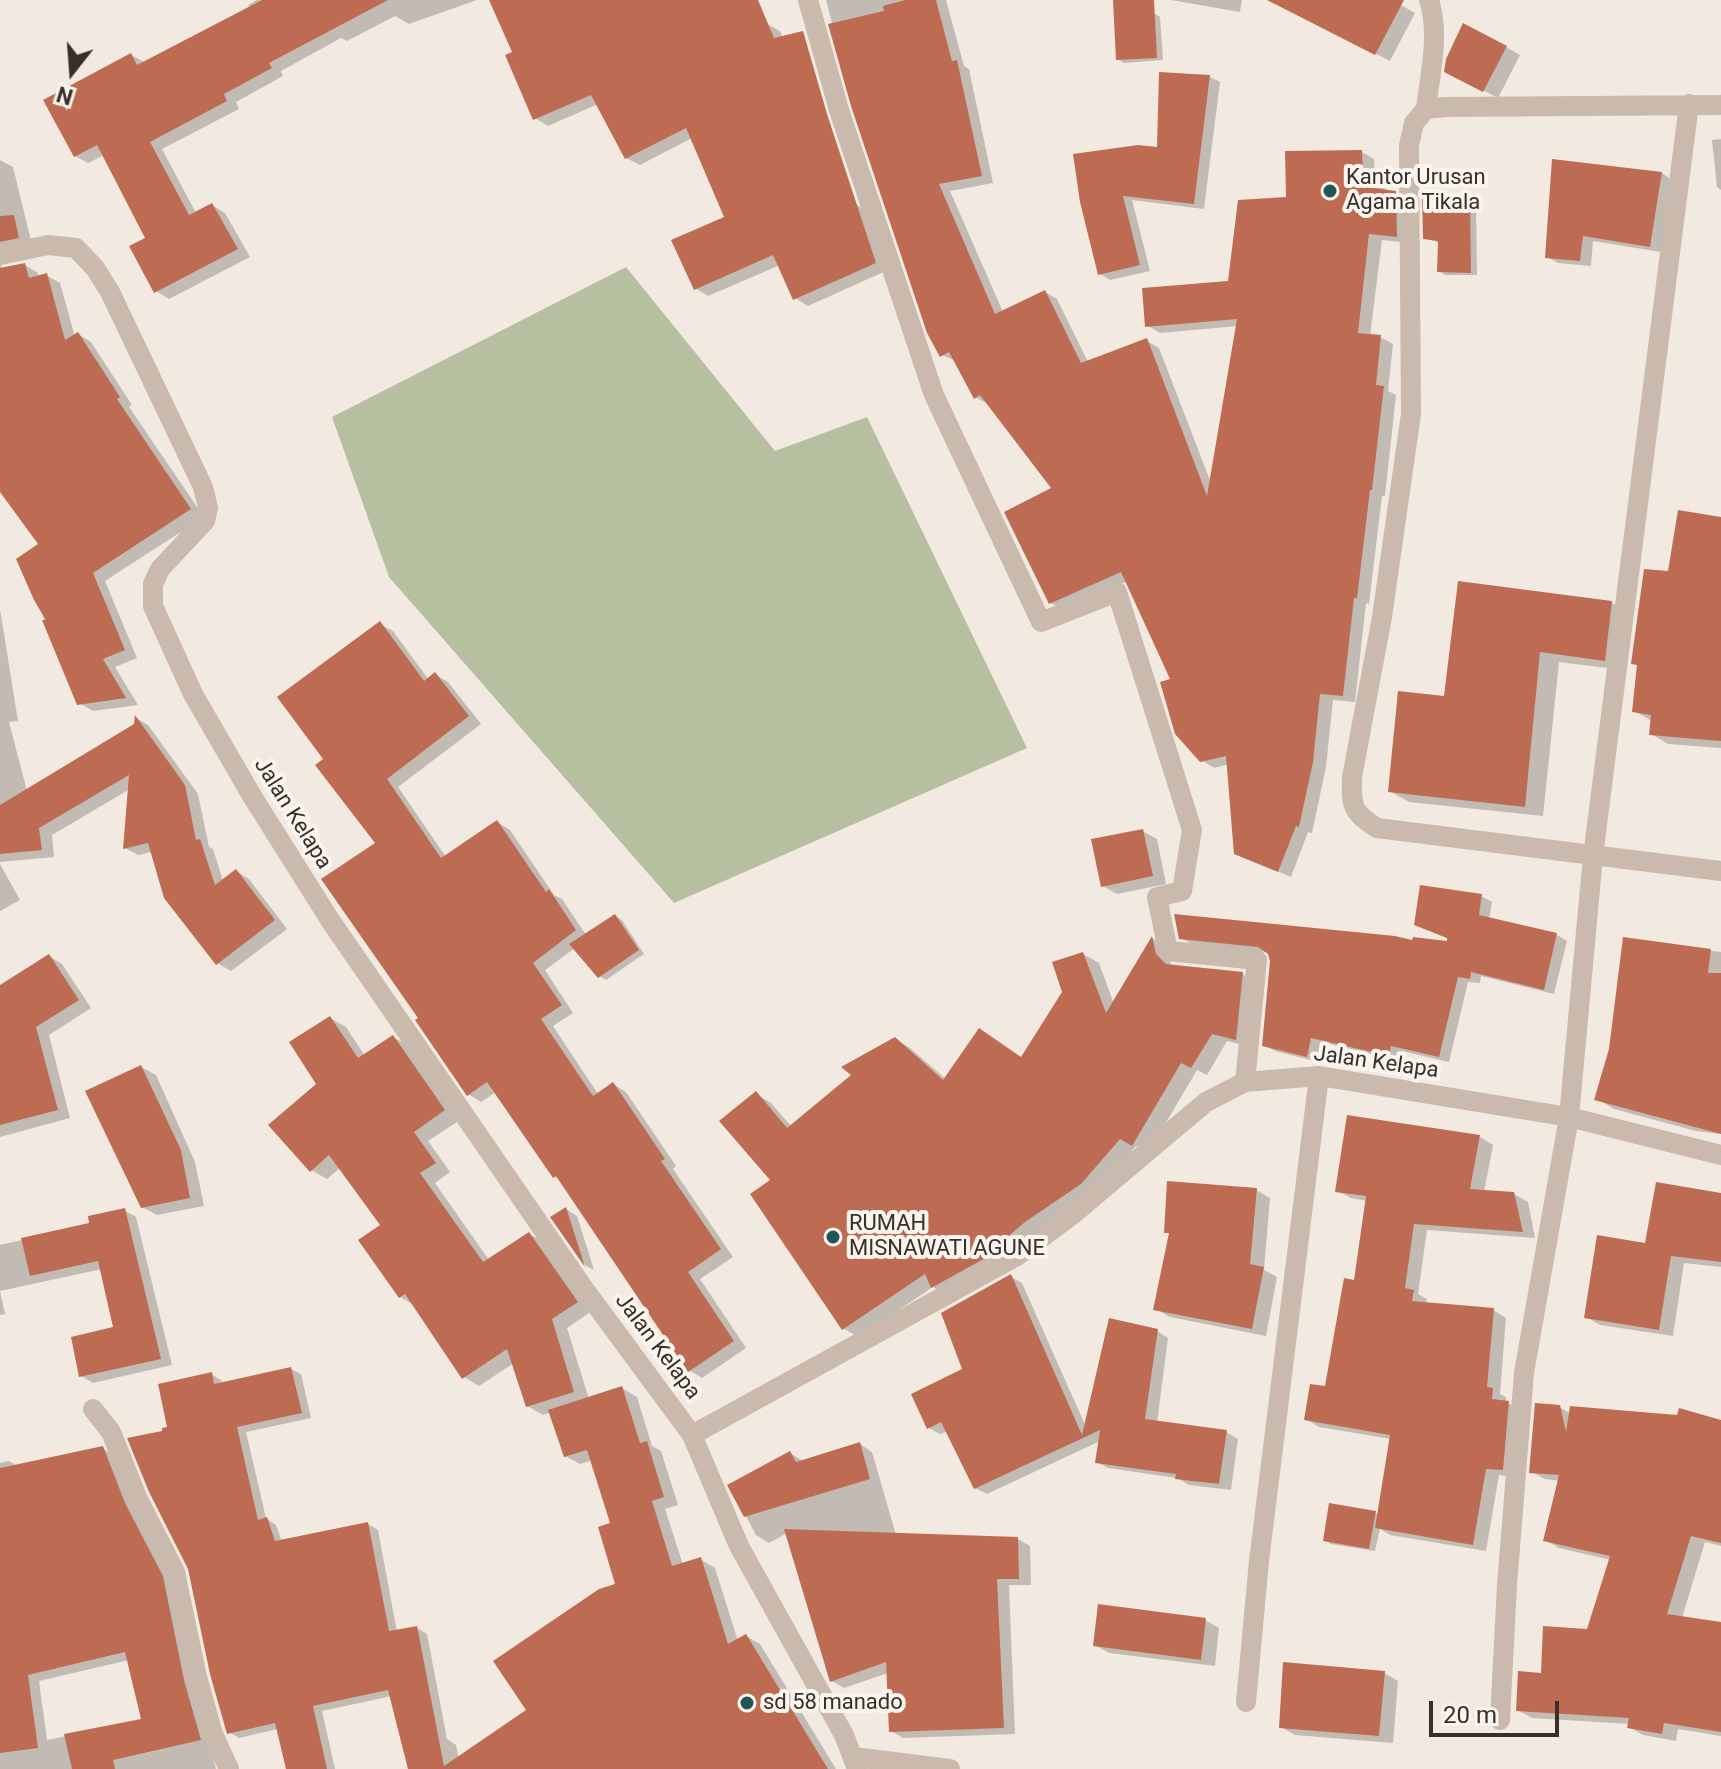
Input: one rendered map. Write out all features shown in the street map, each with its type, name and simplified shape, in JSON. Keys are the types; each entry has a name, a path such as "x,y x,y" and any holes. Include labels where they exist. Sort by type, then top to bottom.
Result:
{"street":[{"path":"808,0 839,110 934,395 1041,622 1117,592 1192,830 1182,891 1157,897 1168,951 1257,960 1245,1082"},
{"path":"1429,0 1434,22 1426,109 1414,123 1409,145 1411,414 1382,617 1352,777 1352,799 1357,815 1377,828 1721,871"},
{"path":"1500,1720 1524,1373 1569,1117 1593,856 1689,104"},
{"path":"1426,109 1721,105"},
{"name":"Jalan Kelapa","path":"0,255 48,245 76,248 95,268 110,292 203,487 208,508 205,521 160,569 153,584 153,606 193,694 252,796 330,920 582,1286 692,1435 739,1546 856,1763"},
{"path":"1246,1702 1261,1545 1319,1076"},
{"name":"Jalan Kelapa","path":"692,1435 1017,1256 1072,1215 1206,1102 1245,1082 1319,1076 1569,1117 1721,1155"},
{"path":"93,1409 111,1432 137,1497 175,1572 197,1677 213,1734 229,1769"},
{"path":"856,1763 950,1769"}],"green space":[{"path":"626,267 775,451 867,417 1027,748 674,903 389,577 332,417"}],"building":[{"path":"262,0 388,0 269,63 272,68 224,94 227,101 150,142 189,215 212,203 238,249 154,293 129,246 145,238 97,145 74,157 43,100 131,53 137,65"},
{"path":"489,0 758,0 774,38 803,31 876,263 793,300 773,255 694,290 671,240 724,217 686,128 625,159 591,95 533,120 505,55 512,52"},
{"path":"905,0 936,0 952,61 957,60 982,176 939,184 995,314 1045,290 1081,363 1147,338 1207,496 1237,319 1145,327 1142,288 1228,281 1238,200 1286,197 1285,151 1362,150 1363,180 1373,180 1373,188 1396,191 1397,237 1369,234 1358,333 1381,335 1376,385 1384,386 1343,696 1320,694 1313,762 1299,827 1296,826 1278,872 1234,854 1226,756 1200,762 1175,734 1160,682 1170,679 1121,572 1049,604 1004,512 1051,488 980,395 974,399 949,352 940,357 927,333 851,106 828,24 884,11 883,6"},
{"path":"1113,0 1154,0 1157,58 1116,60"},
{"path":"1267,0 1404,0 1375,55"},
{"path":"1463,23 1507,46 1483,92 1444,72 1446,59"},
{"path":"1159,72 1210,75 1194,204 1123,196 1140,265 1098,275 1080,202 1073,154 1138,145 1157,147"},
{"path":"1552,159 1662,172 1650,247 1583,236 1580,261 1545,258"},
{"path":"1422,193 1470,197 1471,273 1437,272 1438,241 1423,239"},
{"path":"14,215 19,238 0,242 0,216"},
{"path":"25,263 29,278 47,273 65,340 78,332 120,397 117,399 191,509 93,573 125,650 103,659 126,698 77,705 42,620 46,620 16,559 38,544 0,492 0,268"},
{"path":"1678,510 1721,517 1721,741 1649,735 1651,715 1632,712 1637,665 1631,664 1644,569 1668,571"},
{"path":"1458,581 1612,601 1605,661 1540,652 1525,807 1388,792 1398,691 1444,696"},
{"path":"380,621 424,681 435,672 469,716 387,779 441,858 497,820 546,892 549,889 576,930 533,963 562,1005 541,1019 593,1096 613,1082 665,1159 661,1161 721,1249 688,1272 734,1341 688,1372 556,1176 553,1178 487,1082 467,1096 415,1020 418,1018 321,879 375,843 315,765 323,759 277,697"},
{"path":"135,715 185,785 196,840 200,839 215,885 236,869 275,920 216,965 164,898 148,843 123,849 129,775 39,828 42,850 0,854 0,805 134,724"},
{"path":"1143,829 1153,876 1101,887 1091,839"},
{"path":"1420,885 1482,894 1479,915 1557,933 1544,990 1471,972 1470,979 1458,977 1439,1057 1391,1046 1389,1056 1311,1038 1307,1057 1262,1046 1270,961 1268,954 1258,947 1179,939 1174,914 1412,940 1413,937 1447,941 1447,938 1414,925"},
{"path":"615,914 639,950 598,978 569,944"},
{"path":"1152,936 1156,954 1166,964 1243,972 1236,1040 1212,1034 1191,1068 1181,1063 1132,1146 1120,1139 1081,1184 1025,1222 998,1245 1000,1250 931,1288 925,1274 842,1330 750,1194 770,1180 719,1121 756,1091 787,1128 851,1075 841,1067 895,1037 943,1080 979,1028 1021,1057 1062,992 1052,962 1083,952 1106,1013"},
{"path":"1623,937 1711,949 1708,973 1721,973 1721,1134 1594,1100 1609,1049"},
{"path":"49,954 79,1000 36,1027 58,1110 0,1125 0,985"},
{"path":"330,1016 358,1058 393,1035 445,1110 414,1132 436,1163 420,1173 483,1262 529,1232 578,1302 552,1319 574,1392 526,1407 507,1349 462,1379 405,1294 399,1298 358,1240 380,1225 329,1155 310,1172 268,1125 316,1084 289,1042"},
{"path":"141,1065 181,1150 190,1198 141,1208 85,1091"},
{"path":"1347,1115 1480,1135 1470,1189 1514,1192 1523,1232 1414,1224 1405,1288 1414,1290 1412,1301 1494,1308 1487,1387 1493,1388 1492,1399 1509,1401 1503,1470 1486,1469 1473,1545 1375,1528 1390,1435 1304,1420 1310,1384 1325,1386 1344,1278 1354,1280 1366,1196 1335,1192"},
{"path":"1167,1181 1257,1188 1250,1264 1264,1267 1252,1329 1153,1310 1169,1233 1164,1233"},
{"path":"1656,1182 1721,1193 1721,1262 1671,1256 1659,1330 1584,1318 1597,1235 1645,1243"},
{"path":"566,1207 585,1267 550,1217"},
{"path":"125,1208 161,1359 79,1377 71,1337 113,1327 98,1261 30,1276 21,1238 89,1223 88,1216"},
{"path":"1011,1274 1082,1435 1109,1318 1158,1329 1145,1419 1227,1430 1219,1484 1175,1479 1176,1474 1095,1463 1100,1430 974,1489 941,1422 927,1429 911,1394 962,1369 941,1313"},
{"path":"291,1367 302,1413 237,1427 258,1520 267,1517 275,1541 368,1522 389,1631 417,1626 444,1766 526,1710 493,1661 599,1589 615,1584 598,1527 610,1523 587,1450 564,1457 548,1410 622,1386 640,1443 647,1441 664,1497 652,1501 672,1566 701,1557 728,1644 746,1634 828,1769 408,1769 388,1690 313,1706 327,1769 286,1769 275,1723 227,1734 210,1674 188,1569 149,1492 127,1438 162,1431 167,1427 158,1384 212,1372 214,1384"},
{"path":"1535,1403 1560,1405 1566,1432 1570,1406 1677,1415 1679,1408 1721,1420 1721,1543 1691,1536 1667,1614 1721,1622 1721,1732 1664,1723 1662,1734 1627,1728 1629,1718 1516,1711 1518,1671 1541,1673 1543,1626 1587,1629 1610,1556 1543,1541 1559,1475 1529,1473"},
{"path":"860,1442 870,1479 744,1517 727,1485 790,1451 796,1462"},
{"path":"103,1446 125,1503 163,1576 184,1680 201,1740 113,1760 115,1769 72,1769 64,1734 141,1719 125,1652 28,1675 38,1748 0,1753 0,1468"},
{"path":"1329,1503 1376,1511 1369,1549 1323,1541"},
{"path":"784,1529 1018,1537 1019,1579 997,1579 1004,1728 889,1732 886,1662 830,1682"},
{"path":"1098,1604 1206,1618 1201,1660 1093,1646"},
{"path":"1283,1662 1385,1671 1379,1736 1279,1728"}],"place":[{"name":"Kantor Urusan Agama Tikala","path":"1330,191"},
{"name":"RUMAH MISNAWATI AGUNE","path":"833,1237"},
{"name":"sd 58 manado","path":"747,1703"}]}
